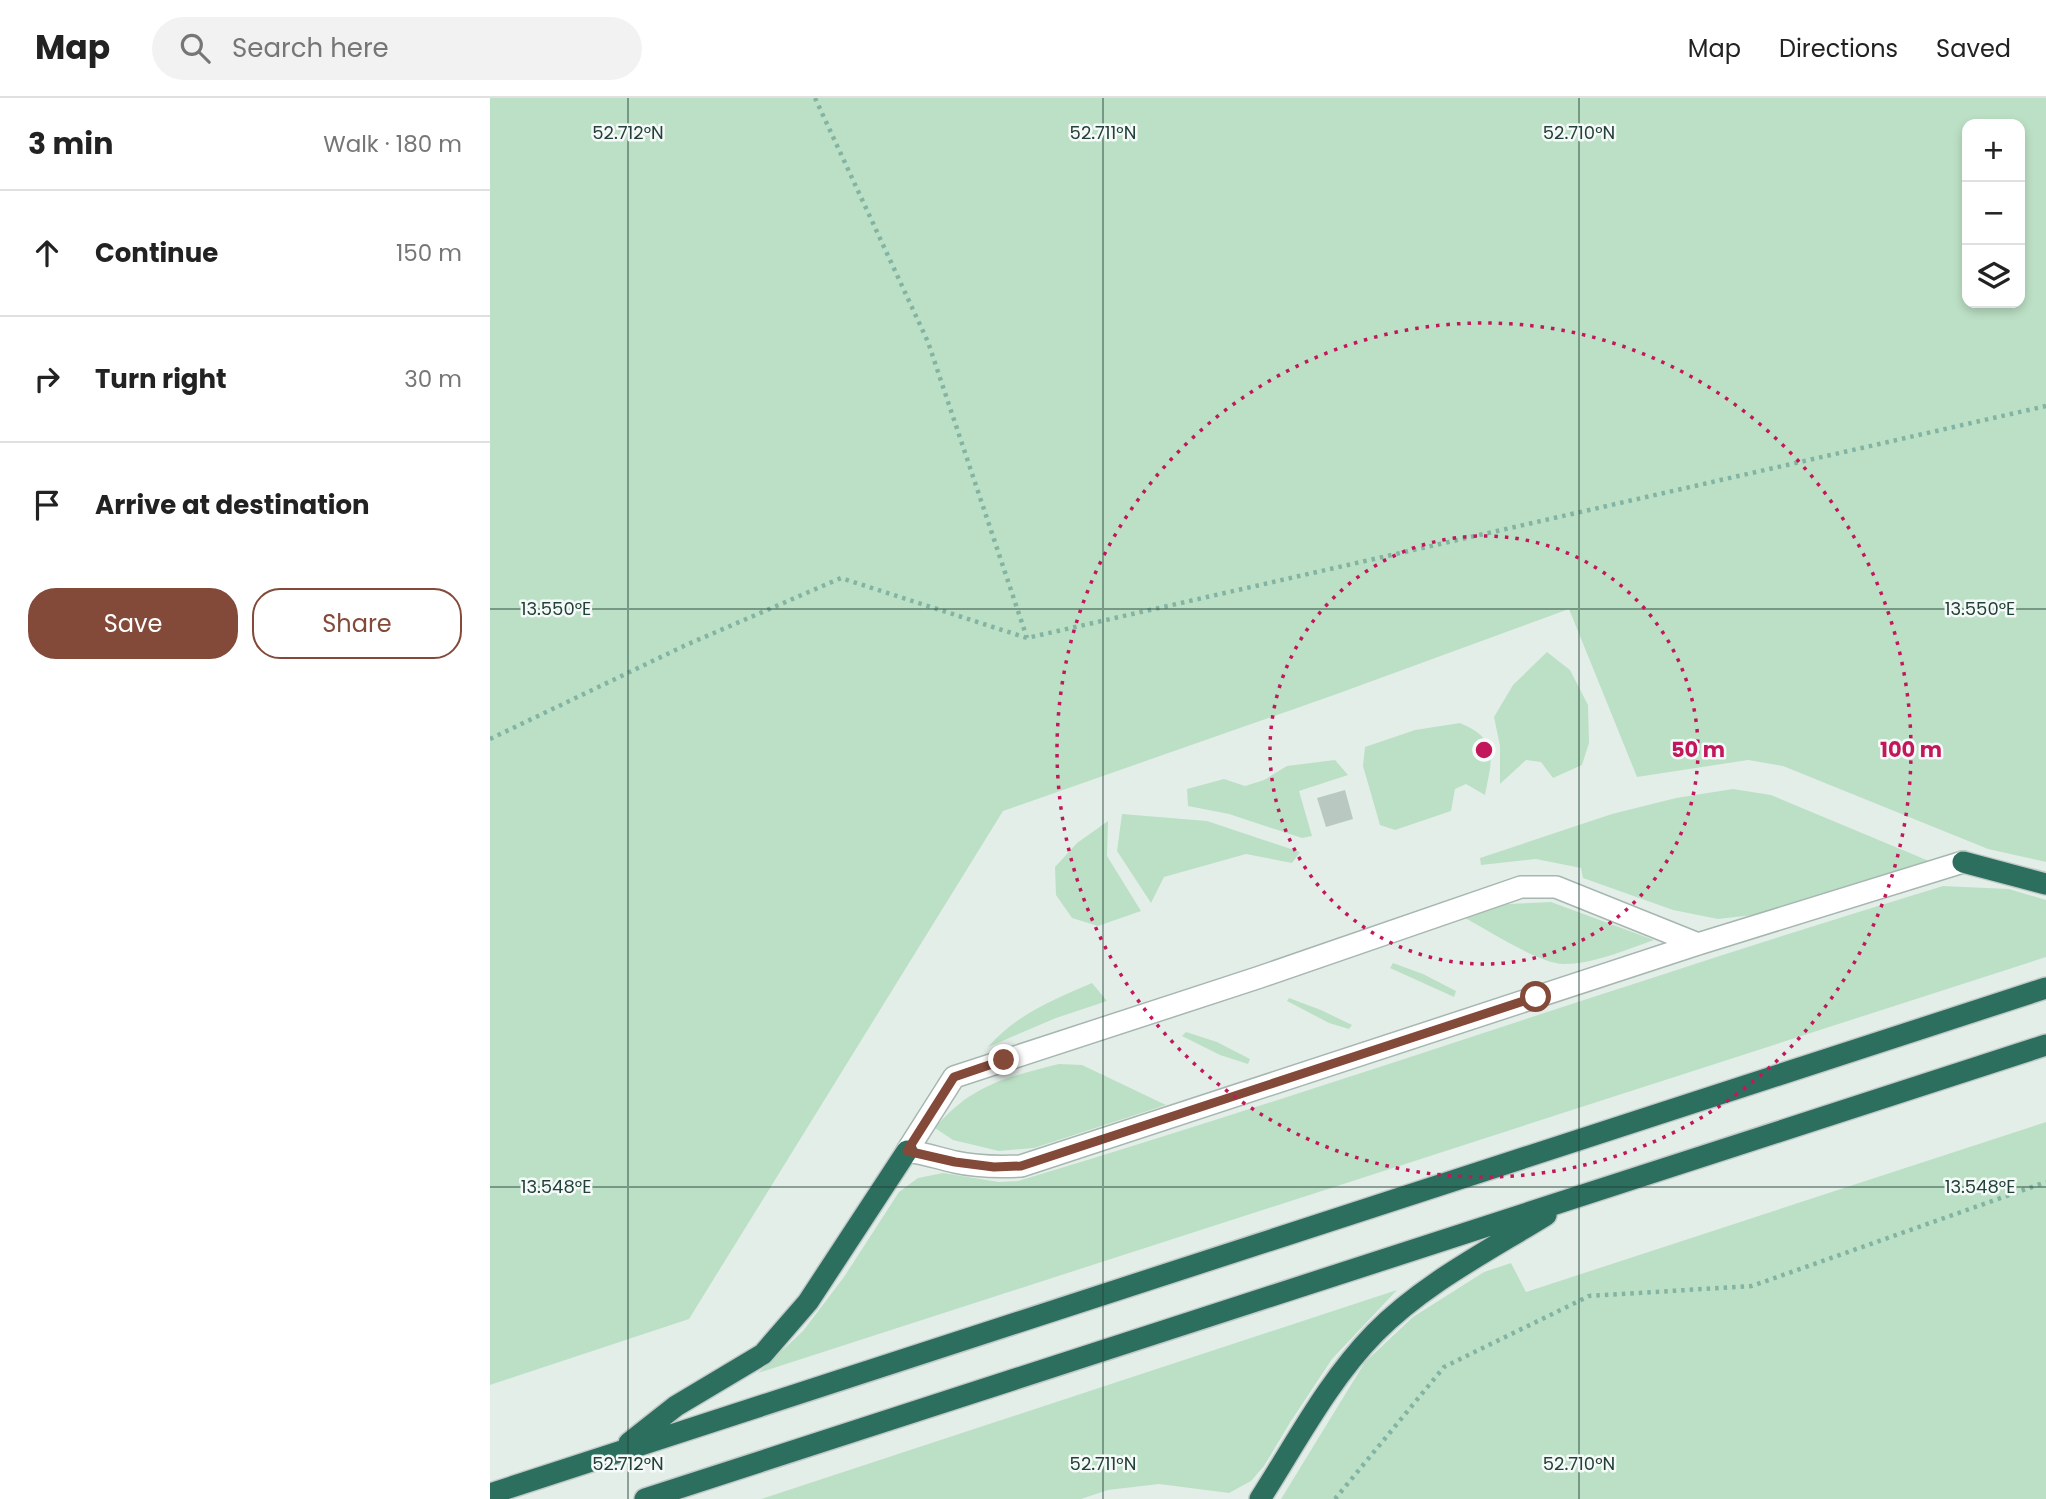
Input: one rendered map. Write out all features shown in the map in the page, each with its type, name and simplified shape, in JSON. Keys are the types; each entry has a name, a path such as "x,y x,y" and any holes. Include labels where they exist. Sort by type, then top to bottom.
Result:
{"highway":[{"path":"1963,862 2046,884"},
{"path":"490,1493 2046,988"},
{"path":"645,1499 2046,1045"},
{"path":"616,1453 676,1406 762,1354 808,1302 907,1151"},
{"path":"1260,1499 1333,1384 1376,1332 1431,1287 1578,1196"}],"lane":[{"path":"1698,944 1556,887 1521,887 1257,978 954,1077 907,1151 955,1162 994,1167 1021,1166 1698,944 1963,862"}],"path":[{"path":"815,98 928,342 1027,638"},
{"path":"490,739 687,645 841,578 1027,638 2046,406"},
{"path":"1335,1499 1444,1367 1589,1296 1752,1286 2046,1182"}],"green space":[{"path":"490,98 2046,98 2046,862 1988,849 1783,766 1748,760 1637,777 1569,609 1003,811 689,1319 490,1385"},
{"path":"1547,652 1570,670 1588,705 1589,743 1582,765 1553,778 1541,762 1526,760 1500,784 1500,746 1494,717 1513,685"},
{"path":"1460,723 1482,736 1490,751 1490,771 1485,795 1466,784 1455,789 1451,811 1395,830 1380,825 1363,766 1365,747 1415,730"},
{"path":"1335,760 1348,775 1299,791 1312,836 1302,838 1229,814 1188,806 1187,789 1224,779 1245,786 1264,780 1287,766"},
{"path":"1733,789 1771,795 1929,861 1753,915 1718,919 1673,910 1583,878 1581,868 1536,859 1481,865 1480,858 1612,814 1676,798"},
{"path":"1122,814 1207,821 1300,852 1292,863 1246,854 1164,877 1151,903 1117,851"},
{"path":"1108,821 1107,856 1141,911 1098,926 1072,918 1056,895 1055,867 1077,843"},
{"path":"1943,886 2009,889 2046,900 2046,957 758,1373 803,1331 844,1277 899,1192 918,1178 943,1173 999,1182 1018,1181"},
{"path":"1551,902 1654,940 1598,959 1563,964 1527,952 1463,917 1508,904"},
{"path":"1393,963 1423,974 1456,991 1454,997 1390,968"},
{"path":"1092,983 1107,1001 1056,1018 988,1047 1023,1017"},
{"path":"1289,998 1352,1025 1349,1029 1329,1023 1287,1001"},
{"path":"1186,1032 1217,1042 1250,1059 1248,1064 1220,1055 1182,1036"},
{"path":"1059,1064 1082,1065 1166,1105 1034,1148 999,1151 953,1140 935,1128 976,1092 1023,1073"},
{"path":"2046,1122 2046,1499 1281,1499 1365,1362 1413,1317 1484,1272 1511,1263 1526,1292"},
{"path":"1397,1290 1332,1359 1264,1466 1251,1481 1229,1493 1159,1484 1108,1490 1081,1499 761,1499"}],"building":[{"path":"1345,790 1353,819 1326,827 1317,798"}],"route":[{"path":"1004,1060 954,1077 907,1151 926,1153 955,1162 994,1167 1021,1166 1536,997"}]}
